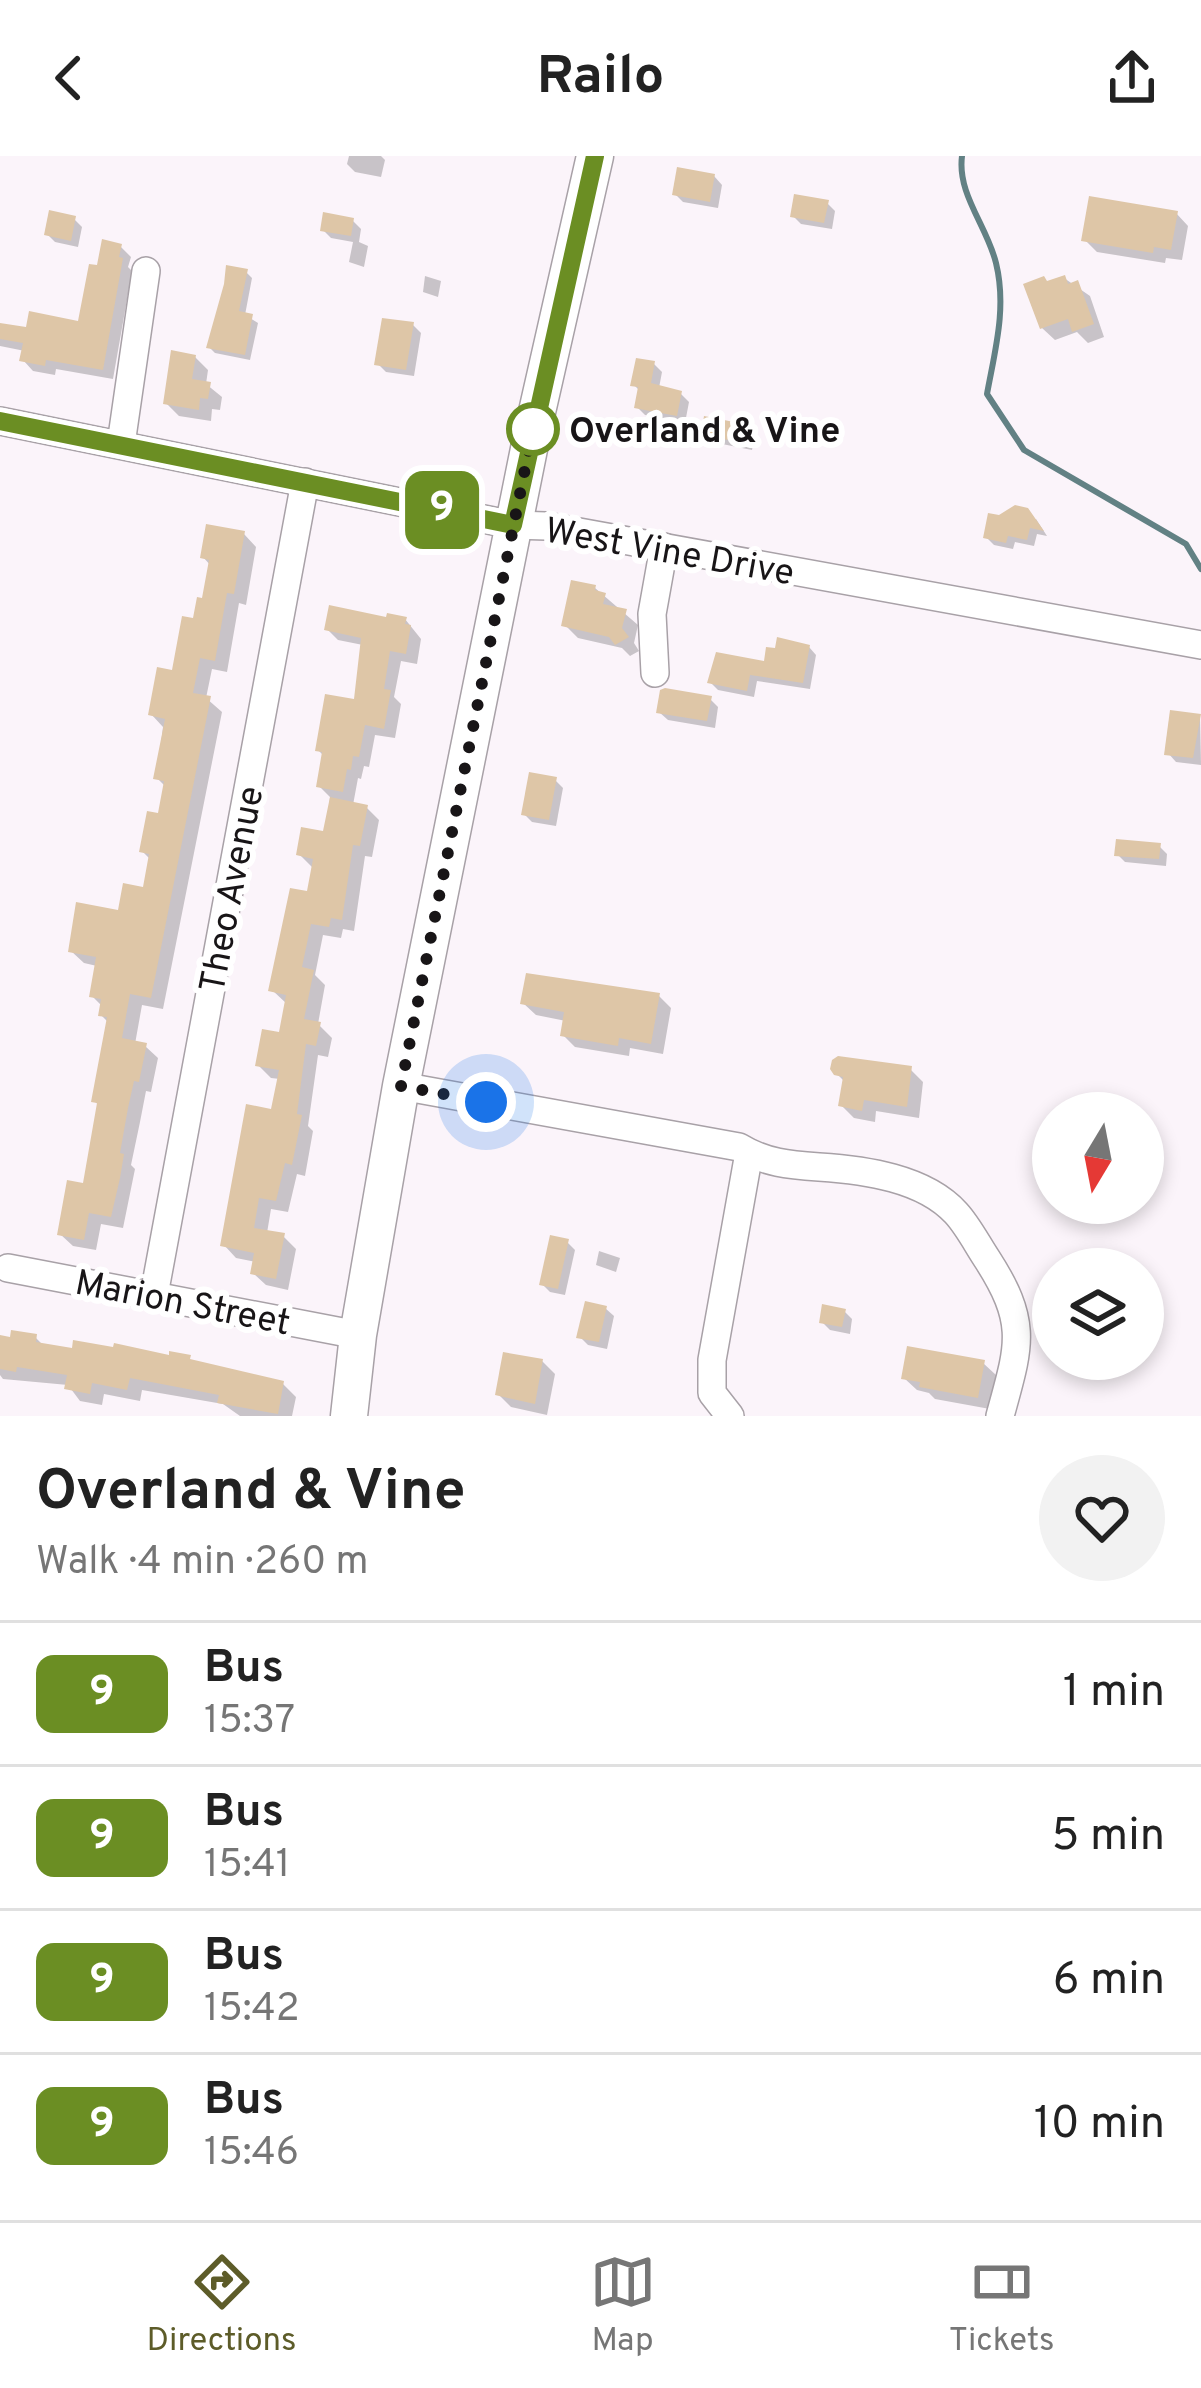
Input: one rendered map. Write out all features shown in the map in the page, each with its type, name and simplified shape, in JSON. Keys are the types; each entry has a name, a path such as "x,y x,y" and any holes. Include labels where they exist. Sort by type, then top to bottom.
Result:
{"main road":[{"path":"349,1416 358,1335 401,1086 513,525 595,156"}],"street":[{"path":"121,444 146,271"},
{"name":"West Vine Drive","path":"0,421 513,525 546,526 1201,645"},
{"name":"Theo Avenue","path":"154,1295 305,482"},
{"path":"655,673 652,614 664,548"},
{"path":"401,1086 740,1147 782,1165 826,1167 922,1187 958,1214 1008,1294 1019,1332 1000,1416"},
{"path":"730,1416 712,1393 712,1360 749,1153"},
{"name":"Marion Street","path":"8,1268 358,1335"}],"building":[{"path":"677,167 715,174 710,202 672,195"},
{"path":"794,194 829,200 824,223 790,217"},
{"path":"1089,196 1178,211 1171,250 1154,247 1153,253 1081,241"},
{"path":"49,210 76,216 71,241 44,235"},
{"path":"323,212 354,218 351,236 320,231"},
{"path":"102,239 122,244 119,257 123,258 103,370 46,360 45,366 19,361 23,343 0,339 0,323 26,327 29,311 78,321 89,264 97,265"},
{"path":"226,265 248,269 239,311 253,314 245,355 206,348"},
{"path":"1065,275 1068,284 1078,280 1094,324 1072,332 1068,319 1040,329 1023,284"},
{"path":"382,318 414,322 406,370 374,365"},
{"path":"171,350 196,355 192,379 211,382 208,399 200,398 199,410 163,404"},
{"path":"636,358 655,361 651,383 682,391 677,416 634,408 638,387 630,386"},
{"path":"704,416 749,425 745,443 701,435"},
{"path":"1015,505 1028,508 1044,531 1030,528 1027,540 1008,536 1006,543 983,538 988,513 999,515"},
{"path":"206,524 245,531 215,661 200,658 193,693 211,696 151,998 130,994 122,1038 147,1043 128,1108 120,1178 111,1217 89,1213 84,1240 57,1235 67,1180 83,1183 97,1103 91,1102 107,1017 98,1016 101,999 89,997 96,957 68,952 76,902 118,910 123,883 143,887 149,854 139,852 147,811 158,813 164,781 153,779 165,719 148,715 157,667 172,670 182,616 193,618 197,597 202,598 209,560 200,558"},
{"path":"571,580 596,585 595,590 606,593 603,604 627,609 622,628 629,637 615,645 609,637 561,626"},
{"path":"329,605 407,617 405,624 411,625 406,654 390,651 384,689 391,690 384,729 365,725 359,757 353,756 351,770 347,769 343,792 316,787 322,752 315,751 325,694 354,699 361,638 324,630"},
{"path":"777,637 810,645 803,683 750,675 747,691 707,683 716,652 764,661 766,647 775,648"},
{"path":"660,690 712,696 707,721 656,713"},
{"path":"1170,710 1201,714 1193,758 1164,755"},
{"path":"529,772 557,777 549,820 521,815"},
{"path":"330,797 368,805 360,846 353,845 342,920 331,918 329,927 311,924 302,967 314,970 304,1019 321,1022 316,1046 306,1044 297,1114 302,1115 292,1165 285,1163 276,1201 259,1198 254,1228 285,1233 276,1279 250,1274 254,1253 220,1246 246,1104 271,1109 279,1070 255,1066 262,1029 279,1032 286,995 268,991 290,888 307,891 313,859 296,855 301,827 323,831"},
{"path":"1116,839 1161,843 1159,859 1114,856"},
{"path":"526,973 660,993 651,1044 619,1038 618,1046 560,1036 564,1012 520,1004"},
{"path":"838,1056 912,1066 907,1107 864,1100 862,1111 838,1106 843,1077 830,1069"},
{"path":"550,1235 569,1239 558,1289 539,1285"},
{"path":"585,1301 607,1306 599,1342 576,1338"},
{"path":"822,1304 846,1309 842,1327 819,1323"},
{"path":"11,1330 37,1334 36,1342 72,1348 73,1340 191,1355 190,1359 284,1381 278,1414 217,1403 219,1395 130,1378 127,1390 92,1383 90,1394 64,1389 67,1375 0,1369 0,1335 10,1337"},
{"path":"907,1346 985,1360 978,1398 901,1379"},
{"path":"503,1352 543,1359 535,1404 495,1395"}],"waterway":[{"path":"962,156 964,184 992,249 999,280 999,329 987,394 1024,450 1186,544 1201,569"}],"bus line":[{"name":"9","path":"0,421 513,525 595,156"}],"place":[{"name":"Overland & Vine","path":"533,429"}],"route":[{"path":"486,1102 401,1086 533,429"}]}
